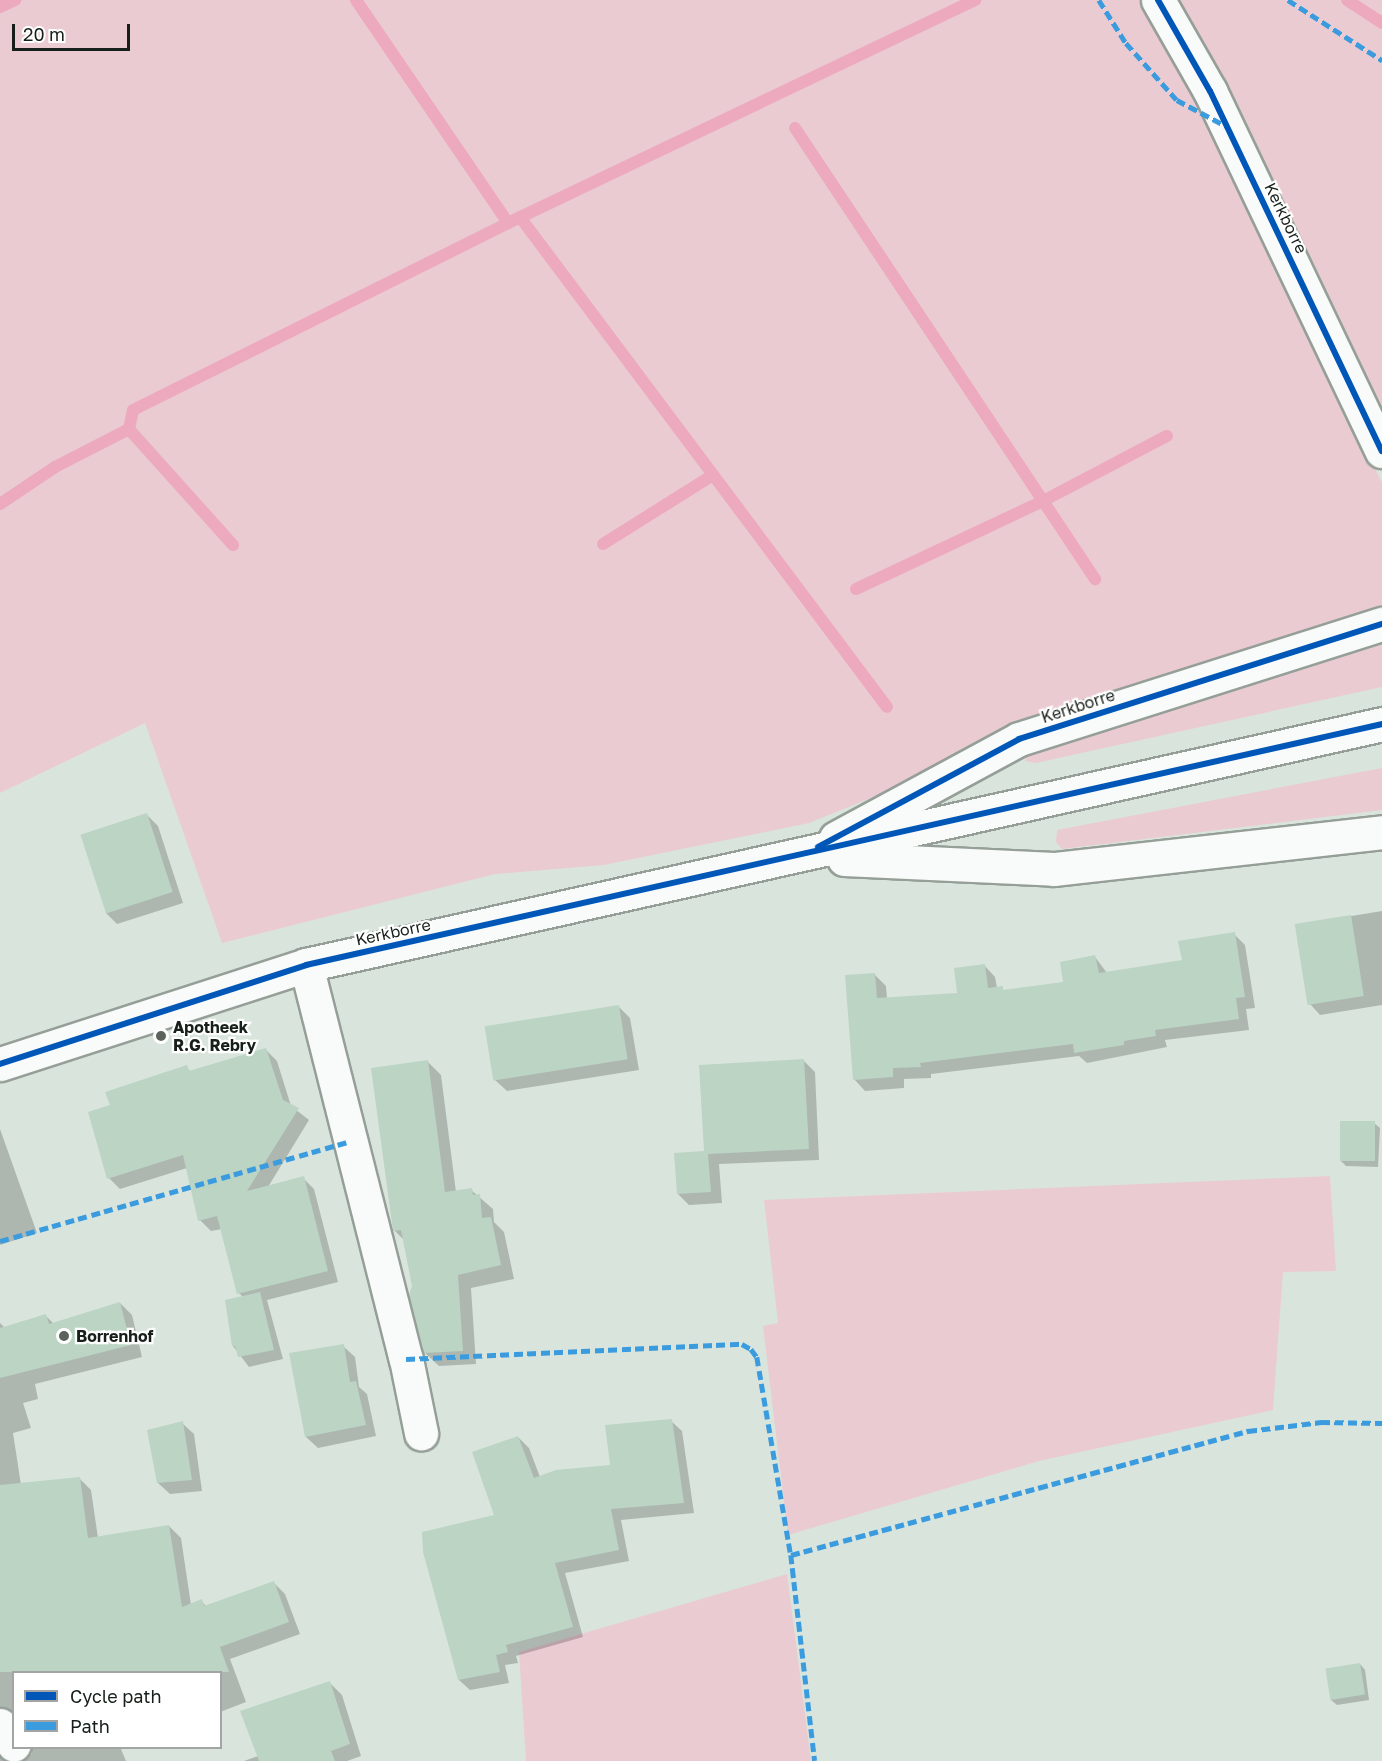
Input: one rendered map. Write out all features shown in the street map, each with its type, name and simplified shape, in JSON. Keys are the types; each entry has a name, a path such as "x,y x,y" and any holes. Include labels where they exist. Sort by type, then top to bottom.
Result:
{"street":[{"name":"Kerkborre","path":"1158,0 1210,91 1382,451"},
{"name":"Kerkborre","path":"800,857 1019,739 1382,624"},
{"name":"Kerkborre","path":"0,1064 306,965 800,857 1382,724"},
{"name":"Kerkborre","path":"800,857 1054,869 1382,832"},
{"path":"306,965 406,1359 421,1433"},
{"path":"0,1725 12,1743"}],"shaded area":[{"path":"0,0 1152,0 1382,483 1382,609 1027,719 966,747 908,783 809,823 604,865 495,874 222,943 145,723 0,793"},
{"path":"1170,0 1382,0 1382,414 1247,130"},
{"path":"1382,637 1382,687 1036,763 1025,761 1028,747"},
{"path":"1382,768 1382,810 1062,849 1056,842 1057,830"},
{"path":"1330,1176 1336,1271 1283,1272 1273,1410 1039,1461 788,1535 763,1326 778,1323 764,1200"},
{"path":"787,1574 811,1761 526,1761 519,1652"}],"building":[{"path":"147,813 173,892 106,914 80,835"},
{"path":"1351,915 1364,996 1308,1005 1295,924"},
{"path":"1235,932 1245,997 1236,998 1239,1019 1155,1030 1156,1036 1124,1041 1124,1045 1074,1053 1073,1044 920,1063 921,1067 893,1068 893,1077 853,1080 845,975 875,973 877,998 957,993 954,968 985,964 988,988 1003,986 1003,990 1063,982 1060,962 1095,955 1099,973 1182,960 1178,941"},
{"path":"619,1005 628,1059 493,1081 485,1026"},
{"path":"266,1048 283,1100 299,1108 247,1191 304,1176 328,1271 237,1294 217,1216 198,1221 183,1155 107,1179 88,1112 110,1105 105,1092 187,1065 189,1071"},
{"path":"804,1059 809,1149 708,1154 711,1192 677,1194 674,1153 704,1151 699,1065"},
{"path":"428,1060 445,1192 472,1188 473,1195 480,1194 482,1218 491,1217 501,1265 458,1275 463,1351 424,1353 409,1295 412,1286 401,1230 393,1231 371,1068"},
{"path":"1340,1121 1375,1121 1375,1161 1340,1161"},
{"path":"260,1292 274,1350 238,1357 235,1346 232,1346 225,1300"},
{"name":"Borrenhof","path":"120,1302 131,1345 0,1378 0,1328 46,1314 49,1324"},
{"path":"344,1344 350,1382 356,1381 366,1425 305,1437 289,1353"},
{"path":"672,1419 684,1503 611,1509 619,1550 555,1563 573,1627 506,1645 508,1652 496,1655 500,1672 458,1680 423,1552 422,1532 494,1515 472,1452 518,1436 534,1478 556,1470 610,1465 605,1425"},
{"path":"183,1421 192,1480 157,1483 147,1430"},
{"path":"80,1477 88,1538 169,1525 182,1607 202,1599 204,1606 274,1581 289,1622 220,1647 229,1672 0,1672 0,1485"},
{"path":"1360,1663 1365,1695 1330,1700 1325,1668"},
{"path":"330,1681 350,1744 331,1751 335,1761 259,1761 240,1711"}],"waterway":[{"path":"0,7 15,0"},
{"path":"356,0 508,223 975,0"},
{"path":"1347,0 1382,23"},
{"path":"795,128 1095,579"},
{"path":"520,217 887,707"},
{"path":"233,545 129,429 133,410 508,223"},
{"path":"0,504 55,467 129,429"},
{"path":"856,589 1043,501 1167,436"},
{"path":"603,544 713,475"}],"marked path":[{"path":"1099,0 1126,43 1177,100 1226,126"},
{"path":"1288,0 1382,60"},
{"path":"0,1241 350,1141"},
{"path":"406,1359 742,1344 751,1349 757,1357 791,1555 815,1761"},
{"path":"791,1555 1248,1431 1321,1422 1382,1423"}],"cycle path":[{"path":"1158,0 1210,91 1382,451"},
{"path":"818,847 1019,739 1382,624"},
{"path":"0,1064 306,965 1382,724"}],"place":[{"name":"Apotheek R.G. Rebry","path":"161,1036"},
{"name":"Borrenhof","path":"64,1336"}]}
